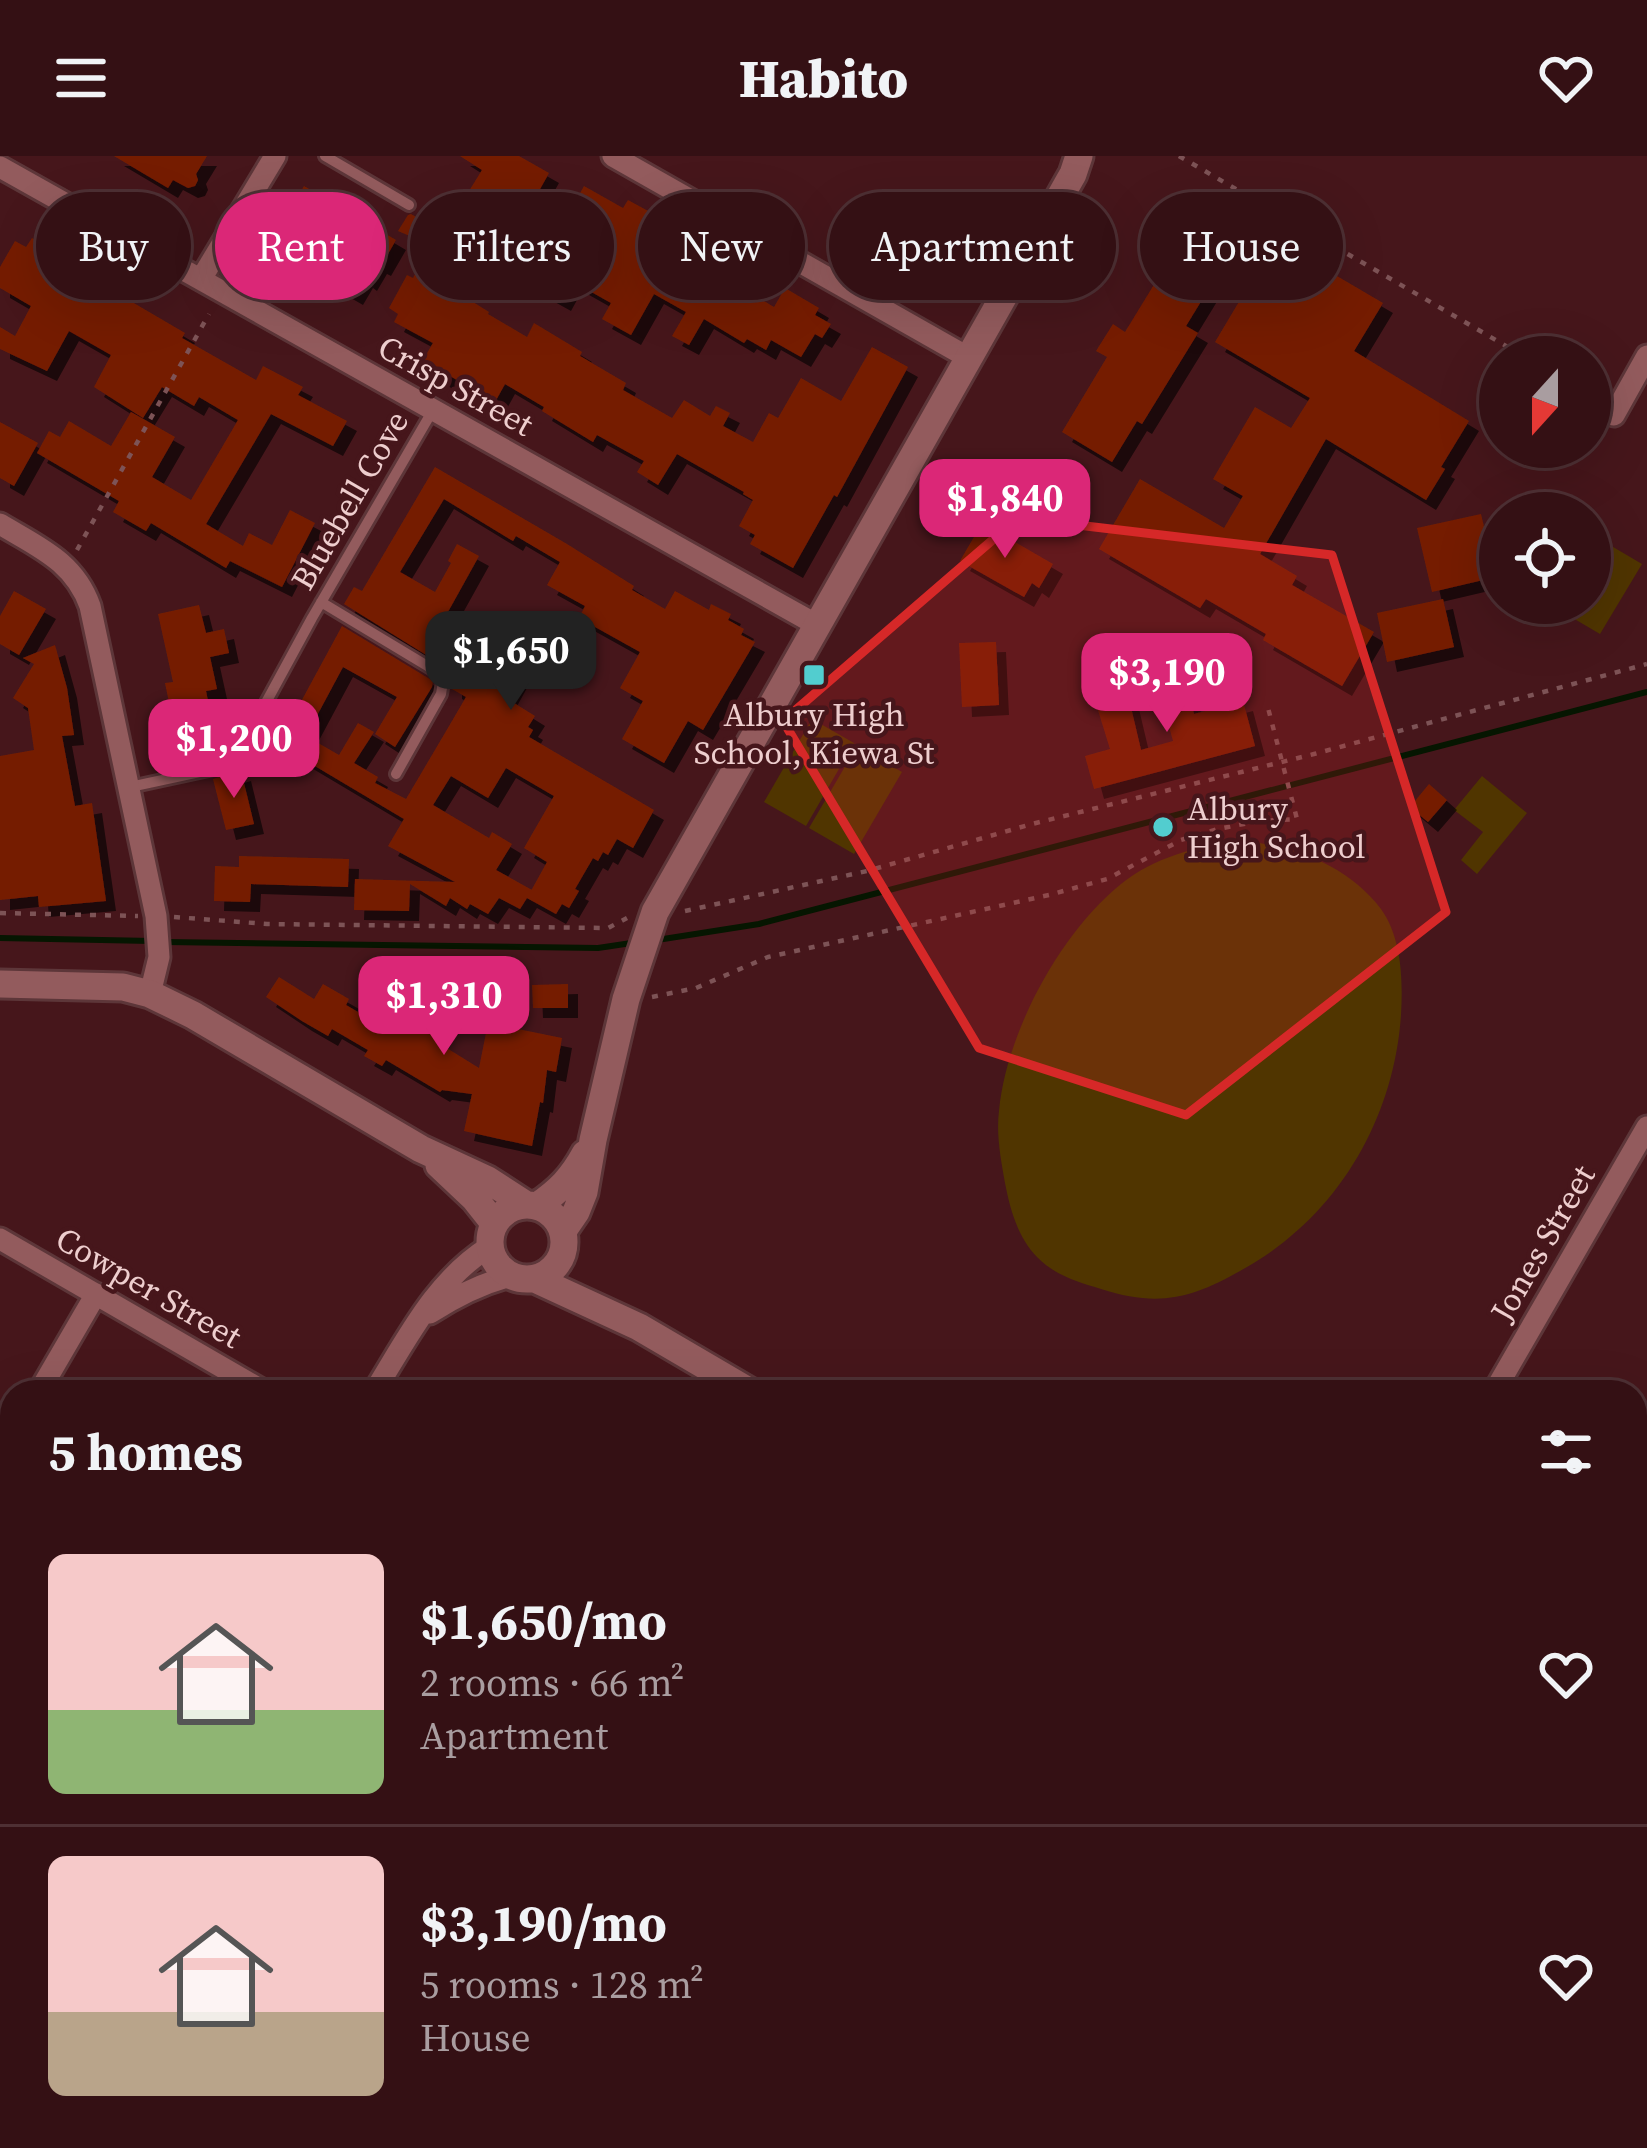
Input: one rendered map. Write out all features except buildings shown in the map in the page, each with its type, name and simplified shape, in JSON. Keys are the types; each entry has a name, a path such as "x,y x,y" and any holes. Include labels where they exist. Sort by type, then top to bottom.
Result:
{"street":[{"path":"201,280 275,156"},
{"path":"613,156 969,358"},
{"path":"417,1321 483,1283 546,1274 584,1192 642,920 667,886 1076,165 1096,156"},
{"name":"Crisp Street","path":"0,168 817,625"},
{"path":"1614,415 1647,356"},
{"path":"0,524 68,566 90,606 156,918 159,957 150,994"},
{"path":"0,984 123,987 150,994 194,1016 421,1149 548,1211 593,1291 639,1327"},
{"name":"Jones Street","path":"1500,1380 1647,1127"},
{"path":"381,1380 417,1321 455,1271 491,1235 502,1213 560,1191 592,1140"},
{"path":"421,1149 475,1199 491,1235 493,1259 522,1277 639,1327 730,1380"},
{"name":"Cowper Street","path":"0,1239 244,1380"},
{"path":"46,1380 96,1294"}],"lane":[{"path":"325,156 409,205"},
{"name":"Bluebell Cove","path":"128,787 232,765 434,410"},
{"path":"321,602 444,676 441,694 396,774"}],"path":[{"path":"1179,156 1489,336"},
{"path":"68,566 209,314"},
{"path":"675,908 689,913 867,871 1647,664"},
{"path":"626,999 696,988 769,957 1107,879 1181,840 1217,829 1297,819 1267,704"},
{"path":"0,913 267,924 608,928 642,920"}],"highlighted area":[{"path":"1018,518 1332,555 1446,912 1186,1115 979,1048 783,721"}],"shaded area":[{"path":"1611,546 1642,564 1611,616"},
{"path":"1583,624 1606,624 1600,634"},
{"path":"812,719 854,743 806,826 764,802"},
{"path":"857,746 902,772 854,854 809,828"},
{"path":"1482,776 1527,813 1477,874 1461,860 1483,832 1454,810"},
{"path":"1238,840 1278,847 1335,869 1367,893 1388,920 1400,960 1402,988 1387,1091 1356,1160 1334,1192 1279,1246 1247,1267 1193,1293 1159,1299 1122,1295 1075,1281 1051,1269 1030,1249 1009,1203 998,1120 1012,1050 1057,957 1121,884 1162,860"}],"waterway":[{"path":"657,940 759,924 1647,692"},
{"path":"0,938 152,941"},
{"path":"166,942 598,948 638,942"}],"place":[{"name":"Albury High School, Kiewa St","path":"814,675"},
{"name":"Albury High School","path":"1163,827"}]}
